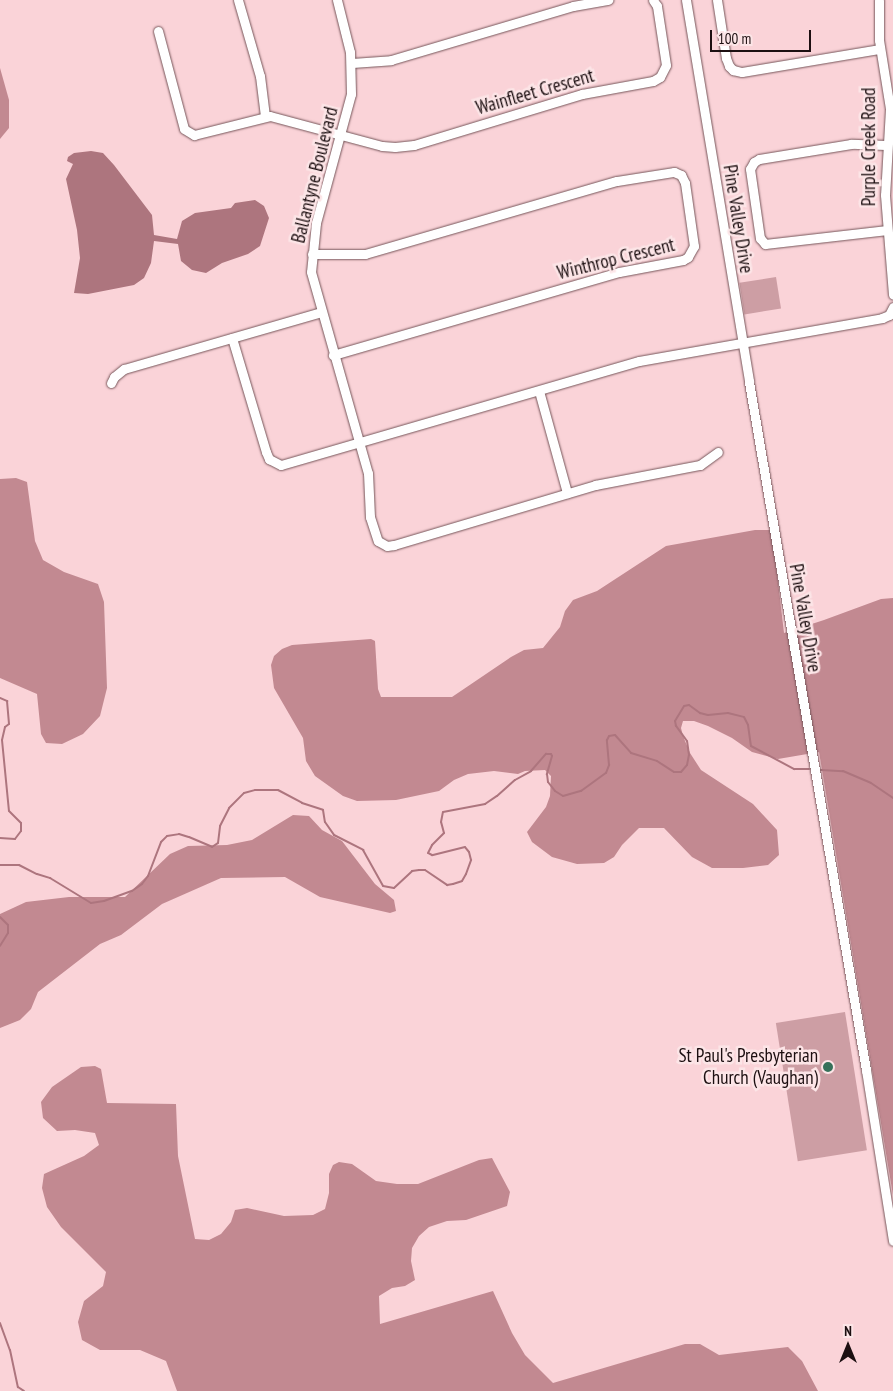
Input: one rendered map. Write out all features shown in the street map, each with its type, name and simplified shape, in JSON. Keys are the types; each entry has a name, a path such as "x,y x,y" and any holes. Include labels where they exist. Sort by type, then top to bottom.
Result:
{"street":[{"path":"238,0 260,76 265,116"},
{"name":"Ballantyne Boulevard","path":"337,0 352,62 352,94 316,222 312,254 312,276 368,477 371,522 378,541 387,546 603,483 700,465 718,452"},
{"path":"352,62 391,60 573,6 608,0"},
{"name":"Wainfleet Crescent","path":"342,135 382,146 408,146 582,94 653,81 660,77 666,66 657,6 654,0"},
{"name":"Pine Valley Drive","path":"686,0 742,342 866,1070 893,1241"},
{"path":"717,0 726,58 733,70 742,72 880,49"},
{"name":"Purple Creek Road","path":"880,0 878,27 889,101 884,195 893,295"},
{"path":"158,31 184,129 194,134 265,116 279,117 342,135"},
{"path":"886,144 851,144 759,159 754,162 750,169 760,238 765,244 887,230"},
{"name":"Winthrop Crescent","path":"312,254 365,254 617,180 674,172 681,175 685,183 694,246 688,257 683,260 619,272 333,355"},
{"path":"232,338 269,459 281,465 646,360 882,318 888,315 893,307"},
{"path":"111,383 114,377 124,369 321,312"},
{"path":"538,391 567,493"}],"shaded area":[{"path":"0,68 9,100 9,128 0,139"},
{"path":"91,151 103,153 152,215 154,235 177,239 182,221 195,213 231,208 235,203 255,200 264,206 269,218 260,246 248,254 222,263 206,273 192,270 181,261 178,244 154,241 151,263 144,278 134,285 88,294 74,293 80,258 77,230 66,179 73,164 67,161 68,157 74,153"},
{"path":"776,277 781,309 744,314 739,283"},
{"path":"16,478 27,482 35,541 43,560 64,572 98,584 104,602 107,688 100,716 83,734 62,744 46,743 41,734 37,694 0,678 0,479"},
{"path":"755,530 772,530 784,633 881,599 893,598 893,1195 819,752 778,759 752,752 732,738 708,726 694,721 683,721 681,728 683,736 690,753 701,770 753,804 777,830 779,855 768,865 743,868 712,868 692,857 664,828 639,828 622,845 614,857 604,863 577,864 552,857 532,842 527,832 546,807 550,796 551,776 545,770 525,771 518,774 494,771 468,774 454,780 439,791 396,800 357,801 343,796 315,776 306,761 303,738 274,688 271,665 274,656 282,649 292,645 371,639 375,641 378,689 381,697 452,697 524,650 543,648 560,627 565,611 573,600 597,591 666,546"},
{"path":"293,815 309,816 322,830 342,841 375,884 394,900 396,911 390,913 320,897 285,877 221,878 162,904 121,935 100,944 38,992 31,1009 20,1020 0,1028 0,914 26,902 69,897 125,897 170,854 188,846 227,845 252,840"},
{"path":"845,1012 867,1150 798,1161 776,1023"},
{"path":"95,1066 101,1069 107,1103 176,1104 178,1156 195,1239 209,1240 221,1234 231,1222 235,1210 247,1208 284,1216 313,1215 325,1209 329,1193 329,1174 333,1165 339,1162 352,1164 376,1181 418,1184 479,1160 492,1158 510,1192 507,1206 466,1220 447,1221 429,1227 419,1236 412,1248 411,1261 415,1280 405,1286 392,1288 379,1296 380,1324 493,1291 512,1333 525,1355 553,1383 685,1344 700,1344 719,1355 788,1347 802,1361 818,1391 177,1391 166,1361 140,1350 100,1350 82,1340 78,1322 84,1301 103,1286 106,1272 61,1227 47,1207 42,1188 44,1174 84,1156 99,1145 95,1133 75,1130 57,1131 43,1118 41,1102 52,1087 81,1067"}],"waterway":[{"path":"0,698 7,701 9,724 5,727 2,740 9,811 21,823 21,831 15,839 0,838"},
{"path":"0,865 19,865 50,878 91,903 104,901 132,891 142,884 148,876 161,842 167,836 179,834 212,847 218,843 220,826 229,808 244,793 255,790 278,790 302,803 323,810 325,822 334,835 363,850 383,886 394,888 412,871 419,870 425,870 447,885 453,884 462,881 471,860 469,852 465,847 432,855 428,853 432,845 444,833 441,822 443,812 485,804 515,780 531,771 546,754 551,754 552,756 547,774 548,782 555,791 563,796 581,791 606,773 609,765 607,740 609,736 615,735 631,753 657,761 674,772 681,772 687,765 689,755 687,741 676,726 675,721 684,706 689,705 700,713 708,715 728,713 744,717 748,725 751,746 794,769 809,769"},
{"path":"821,770 843,771 871,783 893,798"},
{"path":"0,917 8,925 8,933 0,946"},
{"path":"0,1323 10,1350 18,1387 24,1391"}],"place":[{"name":"St Paul's Presbyterian Church (Vaughan)","path":"828,1067"}]}
